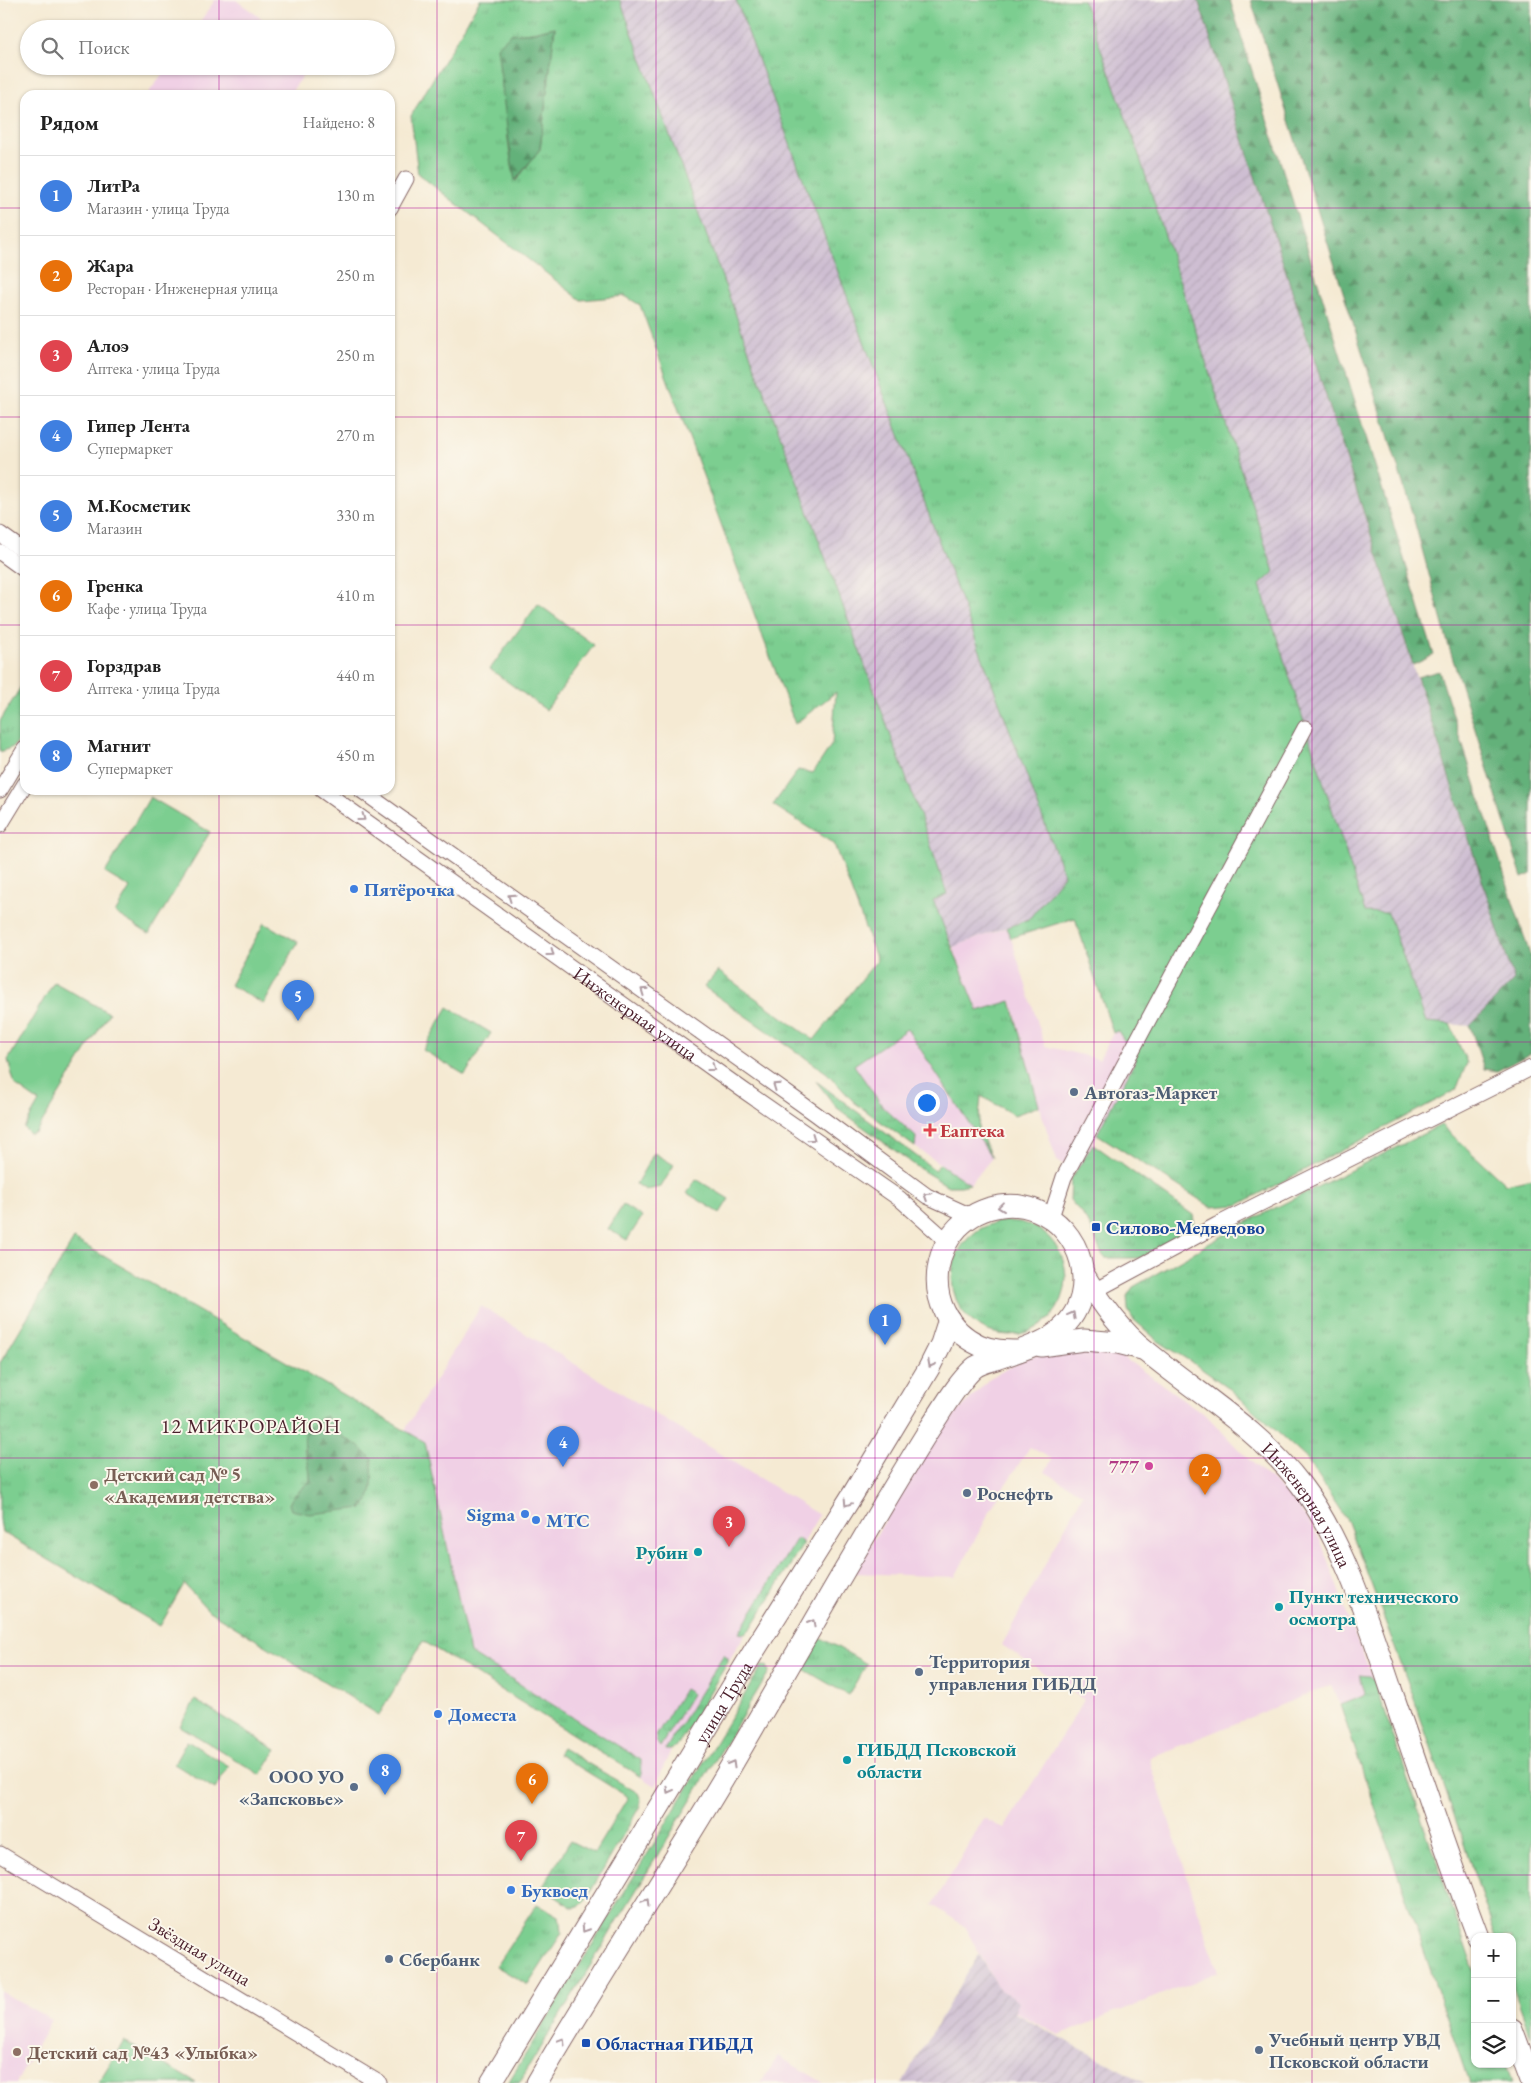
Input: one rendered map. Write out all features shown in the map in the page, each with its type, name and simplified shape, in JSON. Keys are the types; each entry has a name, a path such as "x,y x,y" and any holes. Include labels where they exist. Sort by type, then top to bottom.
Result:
{"main road":[{"name":"Инженерная улица","path":"1144,1350 1118,1343 1084,1340 1026,1349 999,1350 980,1345 962,1334 949,1319 939,1296 937,1272 940,1256 947,1241 958,1227 971,1216 987,1208 1004,1205 1022,1206 1037,1210 1050,1217 1064,1229 1074,1243 1083,1273 1094,1291 1126,1332 1144,1350 1246,1428 1285,1466 1314,1504 1336,1544 1370,1628 1477,1933"},
{"name":"Инженерная улица","path":"1026,1349 1054,1336 1071,1319 1080,1297 1083,1273"},
{"name":"улица Труда","path":"491,2083 684,1764 858,1486 929,1368 941,1344 949,1319"},
{"name":"улица Труда","path":"537,2083 724,1778 868,1528 951,1396 976,1367 1026,1349"},
{"path":"1516,2040 1531,2080"}],"street":[{"path":"395,199 406,178"},
{"path":"0,534 20,548"},
{"path":"0,552 20,566"},
{"path":"1050,1217 1064,1177 1305,728"},
{"path":"0,790 20,757"},
{"path":"0,825 20,792"},
{"name":"Инженерная улица","path":"329,795 900,1200 947,1241"},
{"name":"Инженерная улица","path":"368,795 808,1108 927,1196 971,1216"},
{"path":"1094,1291 1226,1221 1531,1068"},
{"name":"Звёздная улица","path":"0,1854 379,2083"}],"shaded area":[{"path":"215,0 236,0 264,20 201,20"},
{"path":"620,0 736,0 1064,875 1029,919 953,947 932,900 947,893 928,837"},
{"path":"1083,0 1198,0 1514,980 1470,1026 1426,1022 1388,913 1365,913 1260,585 1274,572 1135,143"},
{"path":"161,75 303,75 293,90 151,90"},
{"path":"1006,928 1011,938 1045,1046 1099,1059 1113,1033 1117,1031 1137,1059 1077,1171 1057,1161 1039,1106 1012,1001 978,1011 953,947"},
{"path":"907,1028 992,1158 970,1184 915,1147 916,1137 883,1107 854,1065"},
{"path":"481,1306 819,1515 752,1627 745,1634 679,1743 671,1750 655,1786 423,1641 462,1617 438,1504 405,1430"},
{"path":"1058,1351 1120,1355 1207,1416 1241,1452 1297,1504 1320,1539 1354,1633 1374,1680 1369,1676 1360,1675 1367,1695 1340,1705 1331,1685 1149,1758 1218,1972 1059,2035 1014,2012 1018,2001 1000,1990 964,1926 933,1905 984,1818 1004,1829 1084,1700 1002,1645 1083,1494 1045,1472 1052,1459 1030,1447 1000,1493 955,1577 853,1573 940,1431 990,1378 1029,1357"},
{"path":"979,1954 1000,1990 1019,2001 1014,2013 1145,2083 902,2083"},
{"name":"Детский сад №43 «Улыбка»","path":"0,1991 52,2020 16,2083 0,2083"},
{"path":"778,2056 824,2083 761,2083"}],"green space":[{"path":"480,0 620,0 928,837 947,894 933,900 978,1011 1011,1001 1039,1106 1014,1115 981,1096 978,1128 992,1158 907,1029 854,1065 883,1107 916,1137 915,1147 854,1102 827,1073 704,987 718,971 814,1040 877,960 834,844 773,805 798,770 813,773 832,744 836,692 795,724 640,305 625,296 581,300 418,174 411,116","holes":["555,27 540,149 516,181 509,144 506,108 511,34"]},
{"path":"736,0 1083,0 1135,143 1274,572 1260,585 1365,912 1388,913 1426,1022 1450,1024 1467,1063 1456,1090 1238,1205 1211,1207 1097,1134 1136,1059 1118,1031 1113,1033 1075,918 1011,938 1006,928 1029,919 1064,875"},
{"path":"1198,0 1230,0 1434,655 1413,665"},
{"path":"1251,0 1531,0 1531,874 1522,878 1449,647 1412,513 1376,396"},
{"path":"555,27 540,149 515,181 497,47 511,34"},
{"path":"538,604 594,645 546,710 490,669"},
{"path":"1439,671 1531,958 1531,1053 1497,1071 1484,1069 1470,1026 1514,980 1417,677"},
{"path":"20,688 20,739 13,747 0,752 0,721"},
{"path":"150,797 210,832 149,934 115,913 130,888 105,873"},
{"path":"264,923 298,942 264,1004 230,985"},
{"path":"54,982 109,1013 36,1132 30,1134 24,1128 39,1102 15,1085 8,1060"},
{"path":"448,1007 491,1033 465,1075 423,1050"},
{"path":"816,1081 935,1170 940,1164 970,1184 948,1186 920,1169 836,1107"},
{"path":"1441,1125 1506,1184 1531,1178 1531,2037 1516,1995 1516,1933 1495,1933 1413,1696 1348,1522 1306,1458 1230,1389 1158,1341 1133,1319 1128,1310 1127,1296 1133,1287 1245,1223"},
{"path":"1093,1144 1193,1215 1195,1227 1140,1258 1105,1258 1090,1226 1070,1200 1071,1179"},
{"path":"654,1153 674,1165 661,1187 646,1190 636,1184"},
{"path":"696,1179 729,1199 720,1213 687,1193"},
{"path":"623,1205 642,1217 627,1240 608,1229"},
{"path":"1009,1221 1031,1226 1049,1238 1061,1256 1066,1278 1061,1300 1049,1318 1031,1330 1009,1335 987,1330 969,1318 957,1300 952,1278 957,1256 969,1238 987,1226"},
{"path":"74,1239 425,1442 470,1653 641,1760 641,1777 423,1641 379,1715 209,1611 184,1584 160,1626 2,1532 0,1519 0,1363","holes":["326,1416 343,1437 359,1446 292,1498 310,1481 311,1468 304,1449"]},
{"path":"326,1416 343,1437 359,1446 372,1459 372,1485 367,1503 363,1508 310,1514 291,1510 289,1504 292,1498 310,1481 304,1444 305,1436 308,1429 315,1422"},
{"path":"797,1538 802,1542 802,1546 752,1627 745,1634 739,1633"},
{"path":"818,1636 867,1664 848,1695 800,1667"},
{"path":"724,1654 728,1658 728,1662 679,1743 671,1750 665,1750"},
{"path":"762,1666 767,1666 769,1672 519,2083 508,2083"},
{"path":"1359,1675 1369,1676 1374,1680 1471,1962 1471,2068 1507,2068 1512,2083 1469,2083 1340,1705 1366,1695"},
{"path":"684,1689 692,1694 660,1747 656,1741 656,1736"},
{"path":"195,1700 276,1750 261,1775 180,1726"},
{"path":"187,1741 229,1766 215,1789 174,1764"},
{"path":"562,1748 638,1793 641,1800 640,1806 585,1901 579,1907 573,1908 542,1888 570,1841 594,1853 628,1797 558,1754"},
{"path":"537,1904 558,1916 561,1922 562,1933 528,1985 496,1966"},
{"path":"124,2041 196,2083 98,2083"}],"place":[{"name":"Пятёрочка","path":"354,889"},
{"name":"М.Косметик","path":"298,1021"},
{"name":"Автогаз-Маркет","path":"1074,1092"},
{"name":"Еаптека","path":"930,1130"},
{"name":"Силово-Медведово","path":"1096,1227"},
{"name":"ЛитРа","path":"885,1345"},
{"name":"777","path":"1149,1466"},
{"name":"Гипер Лента","path":"563,1467"},
{"name":"Детский сад № 5 «Академия детства»","path":"94,1485"},
{"name":"Роснефть","path":"967,1493"},
{"name":"Жара","path":"1205,1495"},
{"name":"Sigma","path":"525,1514"},
{"name":"МТС","path":"536,1520"},
{"name":"Алоэ","path":"729,1547"},
{"name":"Рубин","path":"698,1552"},
{"name":"Пункт технического осмотра","path":"1279,1607"},
{"name":"Территория управления ГИБДД","path":"919,1672"},
{"name":"Доместа","path":"438,1714"},
{"name":"ГИБДД Псковской области","path":"847,1760"},
{"name":"ООО УО «Запсковье»","path":"354,1787"},
{"name":"Магнит","path":"385,1795"},
{"name":"Гренка","path":"532,1804"},
{"name":"Горздрав","path":"521,1861"},
{"name":"Буквоед","path":"511,1890"},
{"name":"Сбербанк","path":"389,1959"},
{"name":"Областная ГИБДД","path":"586,2043"},
{"name":"Учебный центр УВД Псковской области","path":"1259,2050"},
{"name":"Детский сад №43 «Улыбка»","path":"17,2052"}],"district":[{"name":"12 МИКРОРАЙОН","path":"251,1426"}]}
